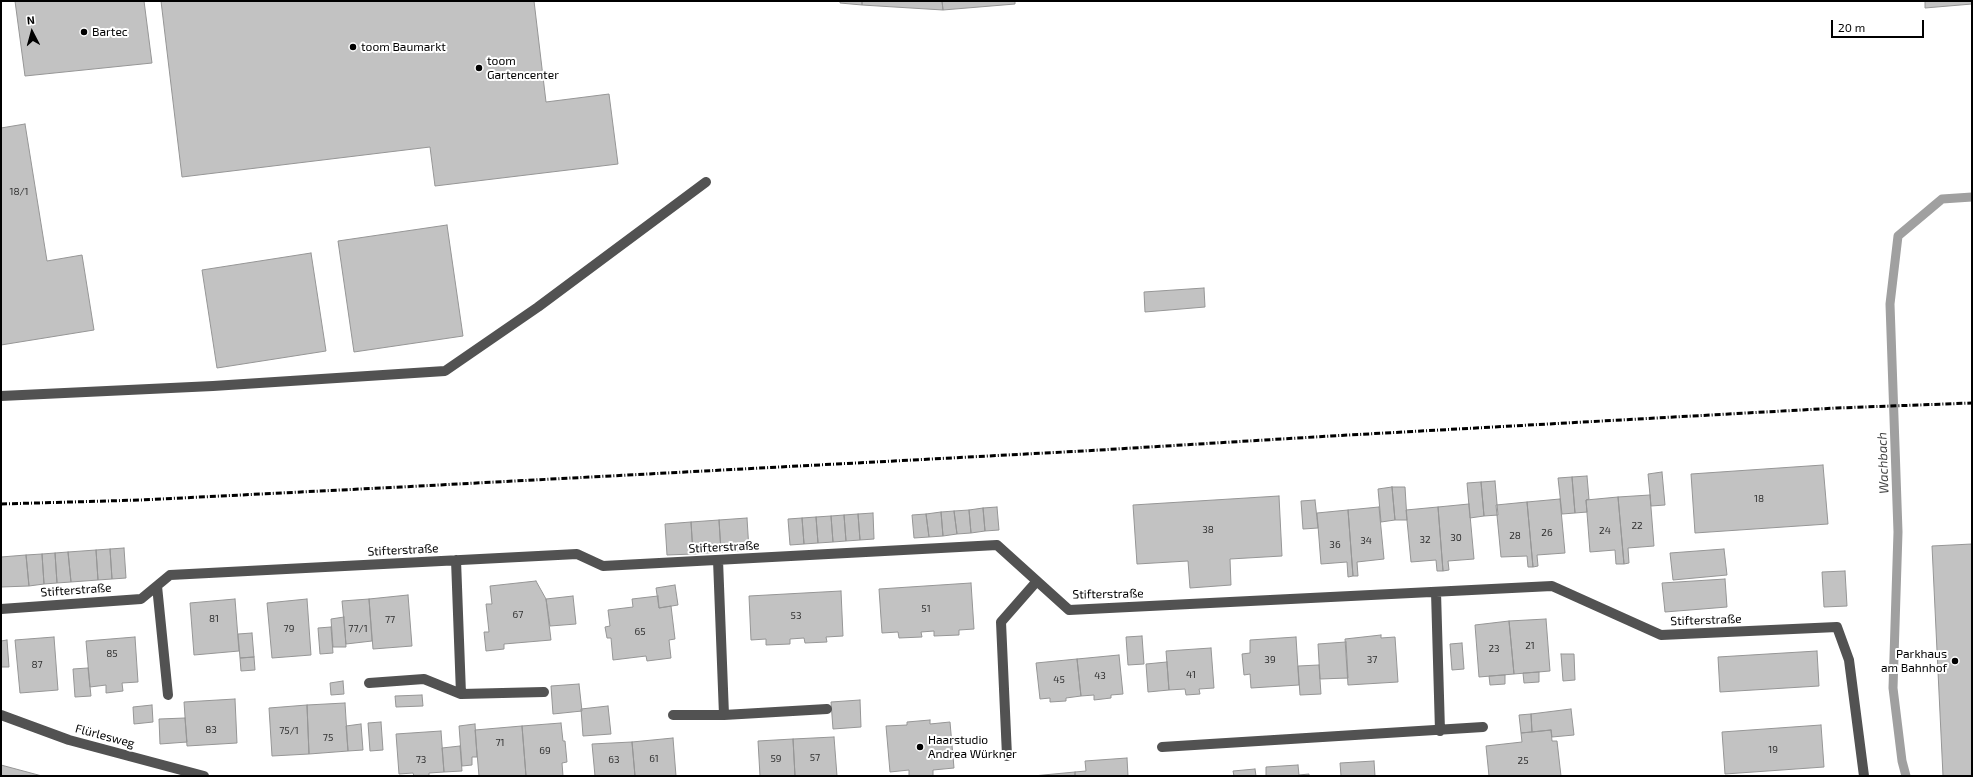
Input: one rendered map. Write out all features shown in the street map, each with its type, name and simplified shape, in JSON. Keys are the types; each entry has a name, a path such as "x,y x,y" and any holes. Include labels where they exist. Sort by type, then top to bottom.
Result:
{"street":[{"path":"1,396 214,386 445,371 545,302 706,182"},
{"name":"Stifterstraße","path":"1,609 141,599 170,575 577,554 603,566 997,545 1069,610 1552,586 1661,635 1837,628 1849,660 1864,776"},
{"path":"456,560 461,694"},
{"path":"718,560 724,715"},
{"path":"1007,756 1001,622 1037,581"},
{"path":"157,586 168,696"},
{"path":"1436,592 1440,731"},
{"path":"369,683 424,679 461,694 544,692"},
{"path":"673,715 724,715 827,709"},
{"name":"Flürlesweg","path":"1,715 69,740 204,776"},
{"path":"1162,747 1483,728"}],"building":[{"name":"Bartec","path":"15,1 144,1 152,63 25,76"},
{"name":"toom Baumarkt","path":"161,1 534,1 546,102 609,94 618,164 435,186 430,147 182,177"},
{"path":"840,1 862,1 862,5 840,3"},
{"path":"862,1 942,1 943,10 862,5"},
{"path":"942,1 1015,1 1015,4 943,10"},
{"path":"1925,1 1972,1 1972,4 1925,8"},
{"path":"25,124 47,261 82,255 94,330 1,345 1,128"},
{"path":"447,225 463,336 354,352 338,241"},
{"path":"311,253 326,351 217,368 202,270"},
{"path":"1204,288 1205,307 1145,312 1144,292"},
{"path":"1823,465 1828,524 1695,533 1691,474"},
{"path":"1662,472 1665,505 1651,506 1648,474"},
{"path":"1587,476 1589,499 1586,500 1587,512 1575,513 1572,477"},
{"path":"1572,477 1575,513 1562,514 1558,478"},
{"path":"1495,481 1498,515 1484,516 1481,482"},
{"path":"1481,482 1484,516 1470,518 1467,483"},
{"path":"1392,487 1395,520 1381,522 1378,489"},
{"path":"1392,487 1405,487 1407,520 1395,520"},
{"path":"1650,495 1654,546 1628,548 1629,563 1624,564 1618,497"},
{"path":"1279,496 1282,556 1230,559 1231,585 1190,588 1188,561 1137,564 1133,505"},
{"path":"1618,497 1624,564 1616,564 1615,550 1590,552 1586,500"},
{"path":"1560,499 1565,553 1537,555 1538,566 1533,567 1527,502"},
{"path":"1315,500 1318,528 1303,529 1301,501"},
{"path":"1527,502 1533,567 1528,567 1527,556 1501,557 1496,505"},
{"path":"1469,504 1474,559 1448,561 1449,570 1443,571 1438,507"},
{"path":"997,507 999,530 985,531 983,508"},
{"path":"1379,507 1384,559 1357,562 1358,576 1353,576 1348,510"},
{"path":"1438,507 1443,571 1437,571 1436,560 1411,562 1406,510"},
{"path":"983,508 985,531 971,533 969,510"},
{"path":"969,510 971,533 957,534 954,511"},
{"path":"1348,510 1353,576 1348,577 1347,562 1321,564 1317,513"},
{"path":"954,511 957,534 943,536 941,512"},
{"path":"941,512 943,536 929,537 926,514"},
{"path":"873,513 874,539 860,540 858,514"},
{"path":"858,514 860,540 846,541 844,515"},
{"path":"926,514 929,537 914,538 912,515"},
{"path":"844,515 846,541 833,542 831,516"},
{"path":"831,516 833,542 818,543 816,517"},
{"path":"816,517 818,543 804,544 802,518"},
{"path":"747,518 749,550 721,552 719,520"},
{"path":"802,518 804,544 790,545 788,519"},
{"path":"719,520 721,552 693,554 691,522"},
{"path":"691,522 693,554 667,555 665,524"},
{"name":"Parkhaus am Bahnhof","path":"1972,544 1972,776 1943,776 1932,546"},
{"path":"124,548 126,578 112,579 110,549"},
{"path":"110,549 112,579 98,580 96,550"},
{"path":"1724,549 1727,575 1673,580 1670,553"},
{"path":"96,550 98,580 71,582 68,552"},
{"path":"68,552 71,582 57,583 55,553"},
{"path":"55,553 57,583 44,584 42,554"},
{"path":"42,554 44,584 29,586 26,555"},
{"path":"26,555 29,586 1,587 1,557"},
{"path":"1845,571 1847,606 1824,607 1822,572"},
{"path":"1725,579 1727,607 1665,612 1662,583"},
{"path":"536,581 546,599 551,640 504,644 504,649 486,651 484,632 489,632 486,604 492,604 490,586"},
{"path":"971,583 974,629 959,630 959,635 934,636 934,631 921,632 922,637 899,638 898,632 882,633 879,589"},
{"path":"675,585 678,605 659,608 656,588"},
{"path":"841,591 843,636 826,637 827,642 805,643 804,638 790,639 790,644 766,645 766,639 751,640 749,596"},
{"path":"408,595 412,646 373,649 369,599"},
{"path":"573,596 576,624 550,626 546,599"},
{"path":"658,596 659,608 671,606 675,639 669,640 671,658 647,661 646,656 613,660 611,638 607,638 605,627 610,626 608,610 633,607 632,599"},
{"path":"235,599 239,651 194,655 190,603"},
{"path":"307,599 311,655 272,658 267,603"},
{"path":"369,599 372,641 346,644 342,601"},
{"path":"344,617 346,647 333,647 331,619"},
{"path":"1546,619 1550,671 1514,674 1509,621"},
{"path":"1509,621 1514,674 1479,677 1475,625"},
{"path":"331,627 333,653 320,654 318,628"},
{"path":"252,633 254,657 240,658 238,634"},
{"path":"1381,635 1381,638 1395,637 1398,682 1348,685 1345,639"},
{"path":"1142,636 1144,664 1128,665 1126,637"},
{"path":"54,637 58,690 20,693 15,640"},
{"path":"135,637 138,682 122,683 123,691 106,693 106,685 90,687 86,641"},
{"path":"1296,637 1299,685 1251,688 1250,674 1244,675 1242,654 1250,653 1250,640"},
{"path":"7,640 9,667 1,667 1,641"},
{"path":"1346,642 1348,678 1320,679 1318,644"},
{"path":"1462,643 1464,669 1452,670 1450,644"},
{"path":"1211,648 1214,688 1199,689 1200,694 1186,695 1185,689 1169,690 1166,651"},
{"path":"1817,651 1819,686 1720,692 1718,657"},
{"path":"1561,654 1574,654 1575,680 1563,681"},
{"path":"1119,655 1123,694 1111,695 1111,698 1094,700 1094,695 1081,696 1077,659"},
{"path":"254,657 255,670 241,671 240,658"},
{"path":"1077,659 1081,696 1066,698 1066,701 1050,702 1050,698 1040,699 1036,663"},
{"path":"1167,662 1169,690 1148,692 1146,664"},
{"path":"1319,665 1321,694 1300,695 1298,666"},
{"path":"88,668 91,696 75,697 73,669"},
{"path":"1539,672 1539,682 1524,683 1523,673"},
{"path":"1505,675 1505,684 1490,685 1489,676"},
{"path":"343,681 344,694 331,695 330,683"},
{"path":"579,684 582,711 553,714 551,686"},
{"path":"422,695 423,706 396,707 395,696"},
{"path":"235,699 237,743 187,746 184,702"},
{"path":"860,700 861,727 833,729 831,702"},
{"path":"345,703 348,751 309,754 307,705"},
{"path":"152,705 153,722 134,724 133,707"},
{"path":"307,705 309,754 272,756 269,708"},
{"path":"608,706 611,734 583,736 581,709"},
{"path":"1571,709 1574,735 1552,737 1551,730 1532,732 1531,714"},
{"path":"1531,714 1532,732 1521,733 1519,715"},
{"path":"185,718 187,742 160,744 159,719"},
{"name":"Haarstudio Andrea Würkner","path":"930,720 930,724 950,722 954,768 933,770 933,776 909,776 909,770 890,772 886,726 907,725 907,722"},
{"path":"381,722 383,750 370,751 368,723"},
{"path":"561,723 563,741 565,741 567,762 562,763 563,776 526,776 522,726"},
{"path":"361,724 363,750 348,751 346,726"},
{"path":"475,724 477,757 472,757 472,765 462,766 459,726"},
{"path":"1821,725 1824,767 1725,774 1722,732"},
{"path":"522,726 526,776 479,776 475,730"},
{"path":"1551,730 1552,741 1557,741 1561,776 1489,776 1486,746 1522,742 1521,733"},
{"path":"441,731 444,772 429,773 429,776 414,776 413,773 399,774 396,734"},
{"path":"834,737 837,776 795,776 793,739"},
{"path":"673,738 676,776 635,776 632,742"},
{"path":"793,739 795,776 760,776 758,741"},
{"path":"632,742 635,776 595,776 592,744"},
{"path":"460,746 462,771 444,772 442,748"},
{"path":"1127,758 1128,776 1075,776 1075,772 1086,771 1085,761"},
{"path":"1374,761 1375,776 1341,776 1340,763"},
{"path":"1,765 42,776 1,776"},
{"path":"1298,765 1299,775 1309,774 1309,776 1266,776 1266,767"},
{"path":"1255,769 1256,776 1234,776 1233,771"},
{"path":"1075,772 1075,776 1033,776"}],"waterway":[{"name":"Wachbach","path":"1906,776 1902,761 1893,688 1898,532 1890,304 1898,236 1942,199 1972,197"}],"railway":[{"path":"1,504 141,500 401,487 1083,451 1837,408 1972,403"}],"place":[{"name":"Bartec","path":"84,32"},
{"name":"toom Baumarkt","path":"353,47"},
{"name":"toom Gartencenter","path":"479,68"},
{"name":"Parkhaus am Bahnhof","path":"1955,661"},
{"name":"Haarstudio Andrea Würkner","path":"920,747"}]}
